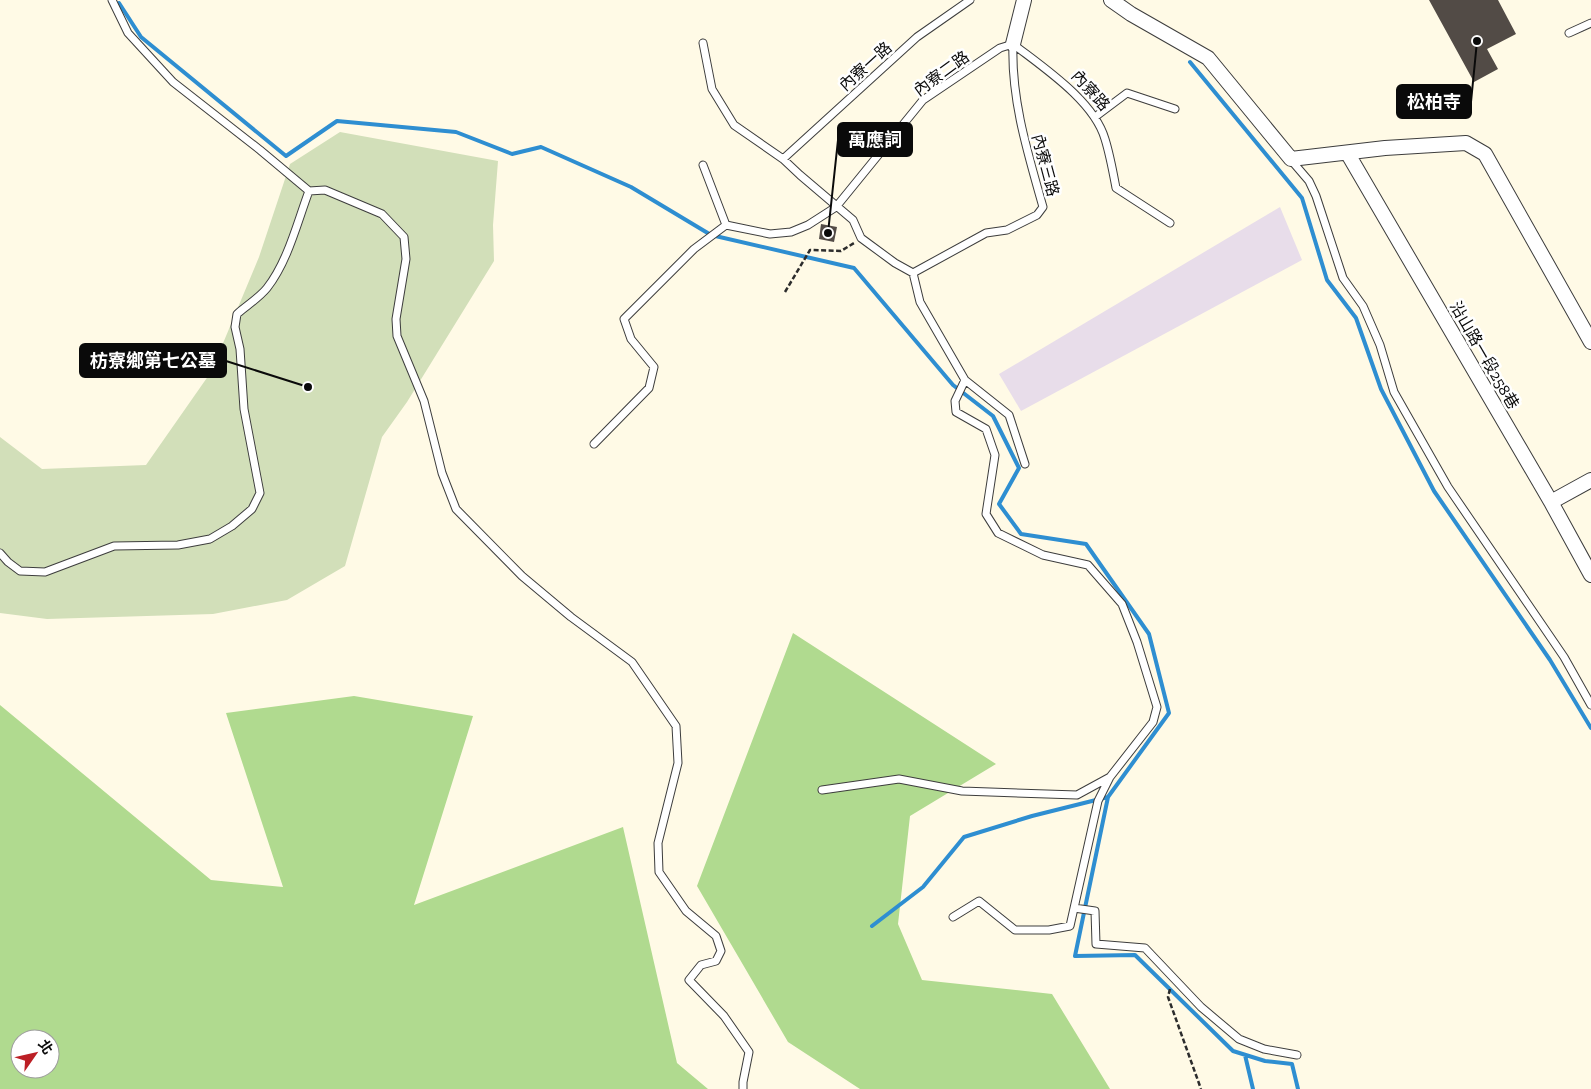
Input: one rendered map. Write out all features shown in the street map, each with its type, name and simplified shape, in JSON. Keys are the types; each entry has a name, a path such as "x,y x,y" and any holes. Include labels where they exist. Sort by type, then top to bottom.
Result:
{"street":[{"path":"1013,44 1024,0"},
{"path":"1111,0 1131,14 1208,58 1291,159 1348,154 1385,148 1466,144 1485,154 1591,342"},
{"name":"沿山路一段258巷","path":"1348,154 1551,502 1591,575"},
{"path":"1551,502 1591,480"}],"lane":[{"path":"112,0 128,33 173,82 309,191 325,190 382,214 404,236 406,259 396,319 398,336 424,401 442,473 456,509 522,576 571,617 632,662 676,726 678,764 658,843 659,872 686,911 716,936 721,950 716,961 702,964 690,980 724,1016 749,1052 743,1089"},
{"name":"內寮一路","path":"783,159 917,36 970,0"},
{"path":"1569,33 1591,23"},
{"path":"703,43 712,89 734,125 783,159 853,220 861,238 895,263 913,273 920,302 964,381 1008,415 1025,464"},
{"name":"內寮路","path":"1013,44 1066,86 1095,117 1105,138 1116,188 1170,223"},
{"name":"內寮二路","path":"724,226 770,234 791,232 808,225 836,207 923,100 1000,48 1013,44"},
{"name":"內寮三路","path":"913,273 986,233 1007,230 1037,215 1043,207 1026,149 1016,96 1013,44"},
{"path":"1095,117 1127,93 1175,109"},
{"path":"1291,159 1309,181 1316,196 1343,278 1366,314 1380,345 1394,392 1448,487 1564,657 1591,705"},
{"path":"594,444 649,388 654,367 631,339 624,319 694,249 724,226 703,165"},
{"path":"0,553 20,571 45,572 114,546 178,545 210,539 232,526 252,509 260,493 244,409 240,349 235,327 237,314 266,290 277,272 309,191"},
{"path":"953,917 979,901 1015,930 1049,930 1070,926 1077,909 1098,801 1110,777 1152,722 1157,707 1137,642 1122,604 1088,565 1043,555 998,533 986,514 995,455 986,429 956,412 956,399 964,381"},
{"path":"822,790 899,779 962,791 1077,795 1110,777"},
{"path":"1077,909 1095,912 1096,944 1145,948 1201,1007 1239,1039 1264,1049 1297,1055"}],"path":[{"path":"785,292 810,250 841,251 861,238"},
{"path":"1168,996 1201,1089"}],"shaded area":[{"path":"1280,207 1302,260 1021,411 999,374"}],"green space":[{"path":"340,132 498,161 493,225 494,261 407,402 382,437 345,566 287,600 213,614 47,619 0,613 0,437 42,469 146,465 211,372 259,257 290,164"},
{"path":"793,633 996,764 910,816 898,924 922,980 1052,994 1110,1089 860,1089 788,1042 697,886"},
{"path":"354,696 473,716 414,905 623,827 677,1063 708,1089 0,1089 0,705 211,880 283,887 226,713"}],"building":[{"path":"1429,0 1498,0 1516,34 1487,49 1498,69 1474,82"},
{"path":"821,224 837,227 834,242 819,239"}],"waterway":[{"path":"119,3 141,37 286,156 337,121 456,132 512,154 541,147 631,187 711,235 854,268 953,385 993,416 1019,468 999,504 1021,534 1086,544 1149,634 1169,713 1108,797 1075,956 1135,955 1233,1051 1265,1061 1292,1064 1298,1089"},
{"path":"1190,62 1302,198 1327,280 1356,318 1381,389 1434,491 1550,660 1591,728"},
{"path":"872,926 923,887 964,837 1032,816 1108,797"},
{"path":"1245,1055 1253,1089"}],"place":[{"name":"松柏寺","path":"1477,41"},
{"name":"萬應詞","path":"828,233"},
{"name":"枋寮鄉第七公墓","path":"308,387"}]}
